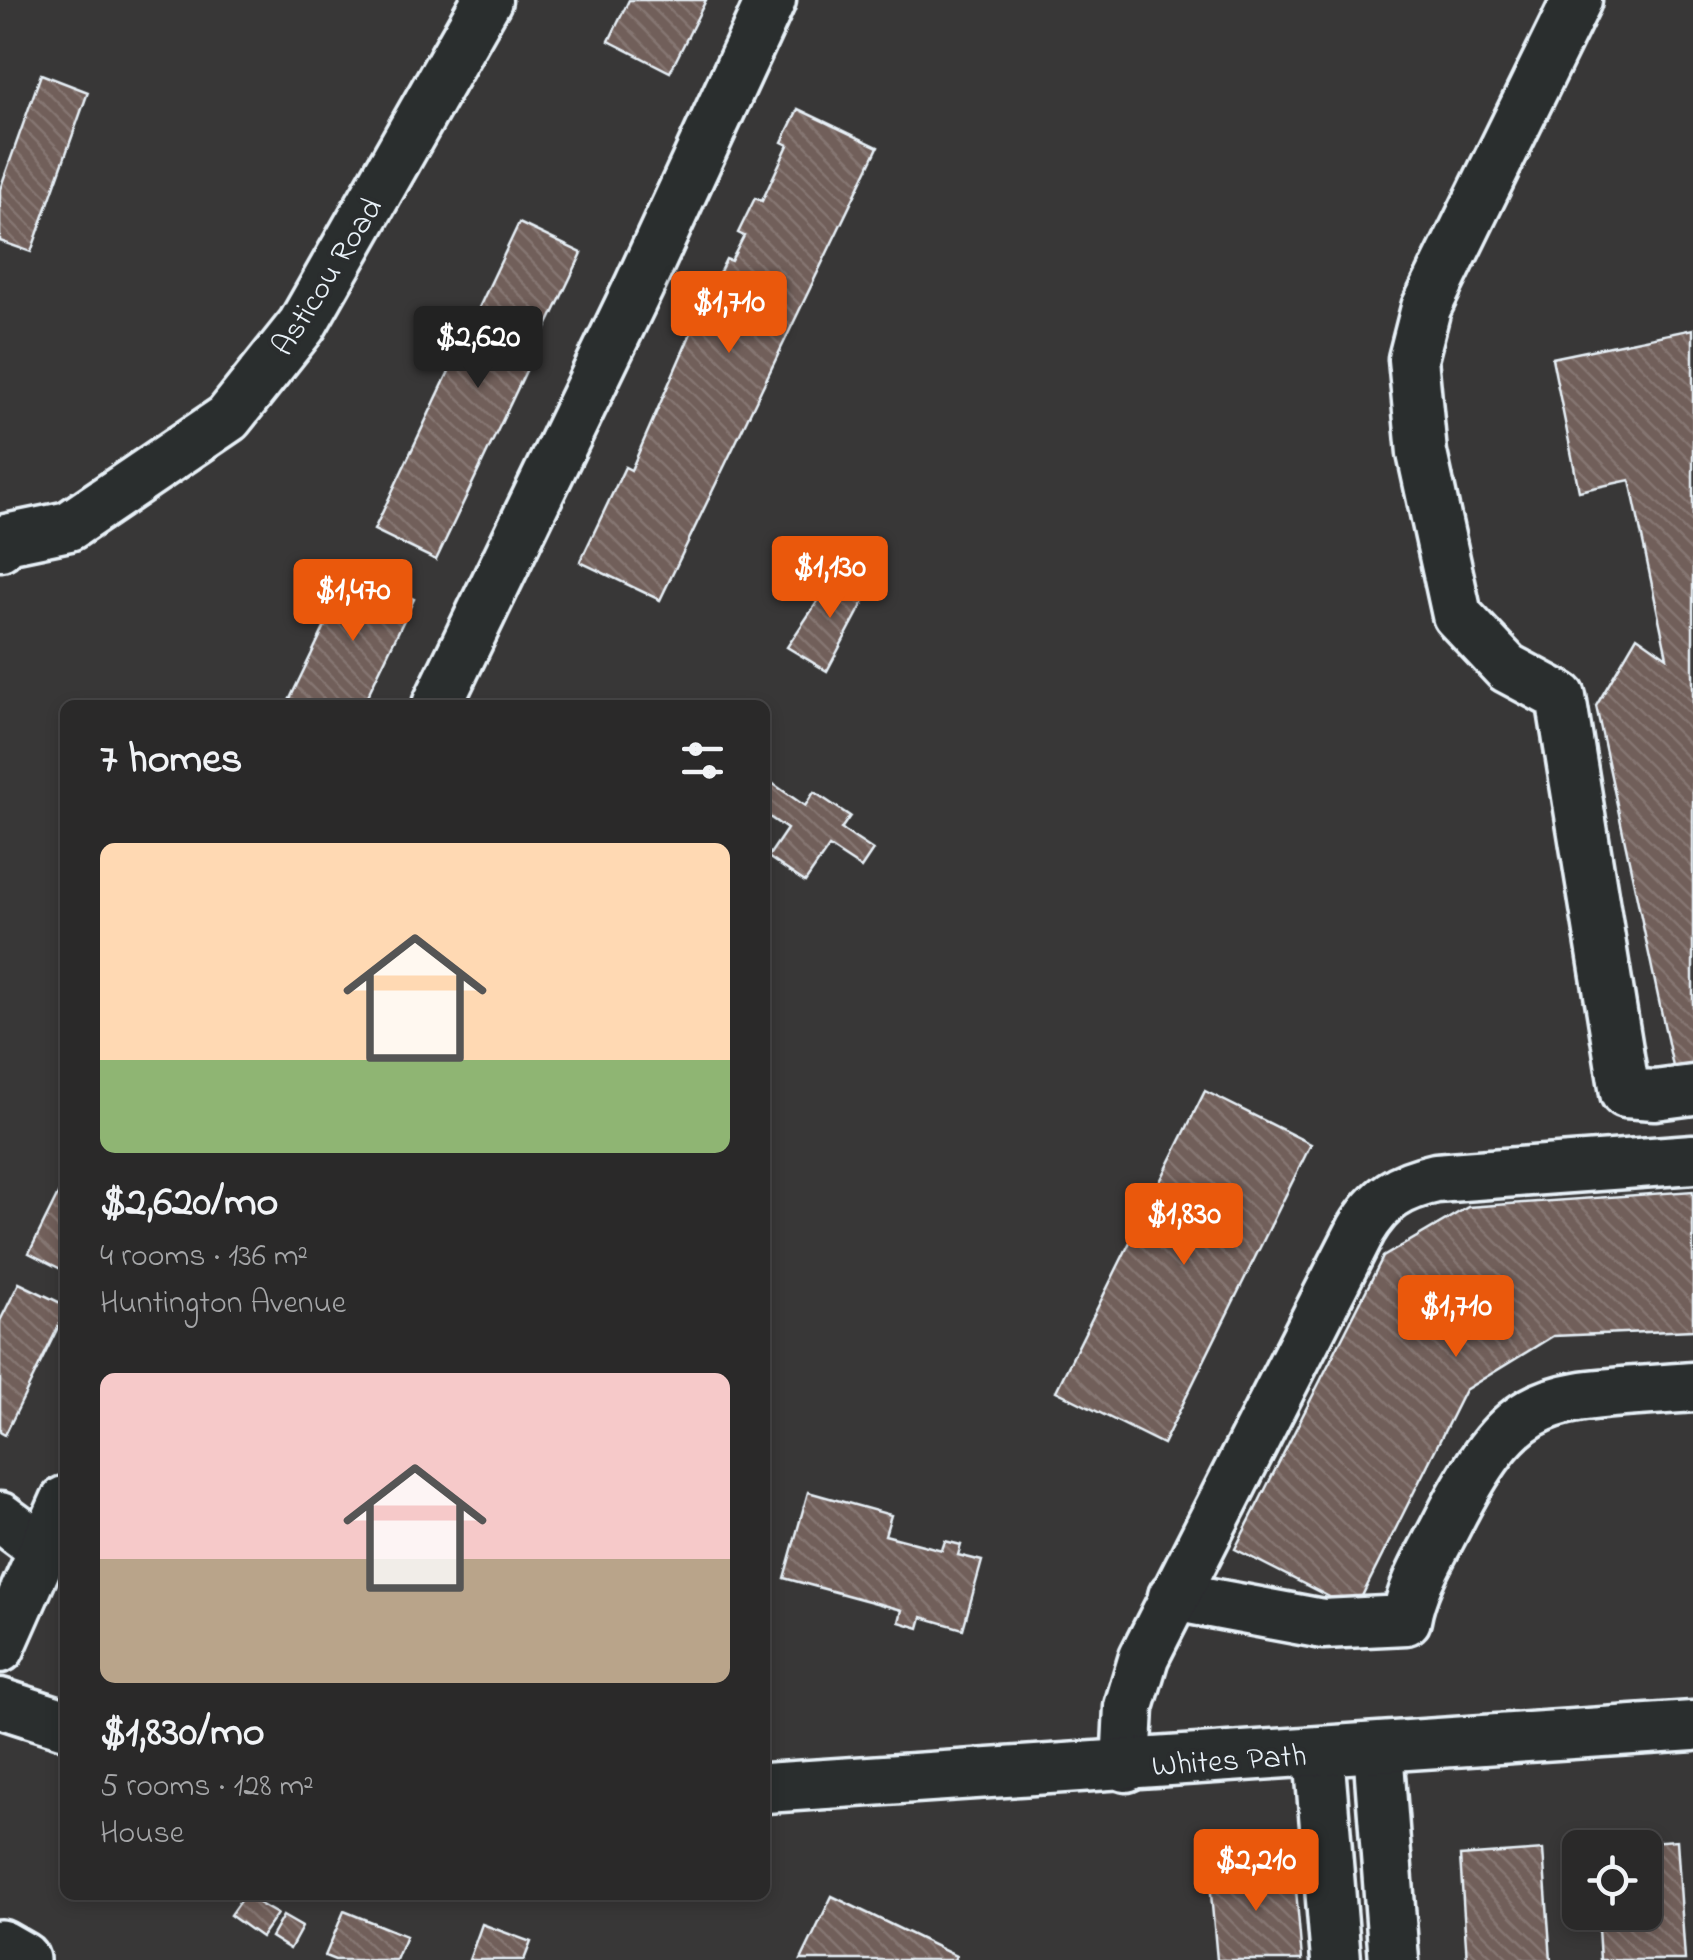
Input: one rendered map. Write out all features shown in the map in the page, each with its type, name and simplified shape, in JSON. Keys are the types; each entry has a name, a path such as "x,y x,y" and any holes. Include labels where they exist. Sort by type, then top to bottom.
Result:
{"highway":[{"path":"0,1948 21,1960"}],"street":[{"name":"Asticou Road","path":"0,546 6,538 70,526 228,418 302,325 487,0"},
{"path":"439,700 640,286 771,0"},
{"path":"1577,0 1426,308 1414,359 1422,453 1456,615 1507,668 1561,697 1625,1093 1655,1096 1693,1090"},
{"path":"1126,1767 1126,1728 1135,1683 1174,1596 1361,1230 1384,1199 1399,1188 1436,1178 1693,1158"},
{"path":"1174,1596 1323,1624 1406,1620 1409,1600 1452,1514 1488,1450 1516,1422 1554,1400 1693,1387"},
{"path":"0,1648 60,1513"},
{"path":"0,1517 43,1549"},
{"path":"0,1703 60,1722"},
{"name":"Whites Path","path":"770,1788 1126,1767 1693,1726"},
{"path":"1378,1748 1394,1960"},
{"path":"1318,1753 1336,1960"}],"building":[{"path":"629,0 706,0 670,72 609,41"},
{"path":"41,74 88,92 31,252 0,241 0,189"},
{"path":"798,109 878,147 660,600 580,562 625,467 631,470 698,317 704,320 716,295 710,292 726,259 731,261 744,236 738,233 755,198 762,201 788,145 782,142"},
{"path":"519,223 582,253 436,560 374,530"},
{"path":"1693,329 1693,1072 1675,1076 1596,706 1637,636 1667,657 1630,480 1579,491 1552,358"},
{"path":"352,570 414,599 365,700 289,700"},
{"path":"838,571 870,590 827,671 787,647"},
{"path":"772,783 805,806 814,792 850,816 841,829 873,850 861,868 829,847 805,882 770,858 787,829 770,817"},
{"path":"1205,1091 1311,1144 1163,1444 1056,1391"},
{"path":"60,1190 60,1268 29,1253"},
{"path":"1693,1191 1693,1330 1553,1336 1465,1390 1355,1610 1235,1549 1383,1257 1468,1207"},
{"path":"19,1283 60,1303 60,1323 5,1435 0,1432 0,1321"},
{"path":"808,1492 891,1515 885,1535 942,1550 945,1541 961,1545 958,1555 982,1561 963,1629 922,1617 919,1628 899,1622 902,1610 784,1578"},
{"path":"1677,1840 1685,1960 1600,1960 1598,1930 1662,1930 1662,1841"},
{"path":"1543,1850 1551,1960 1467,1960 1460,1856"},
{"path":"1294,1866 1302,1960 1217,1960 1209,1872"},
{"path":"832,1896 956,1956 954,1960 801,1960"},
{"path":"240,1900 253,1900 277,1914 261,1937 230,1915"},
{"path":"344,1911 406,1936 396,1960 335,1960 325,1956"},
{"path":"283,1916 302,1927 290,1949 271,1937"},
{"path":"482,1924 531,1942 524,1960 469,1960"}]}
